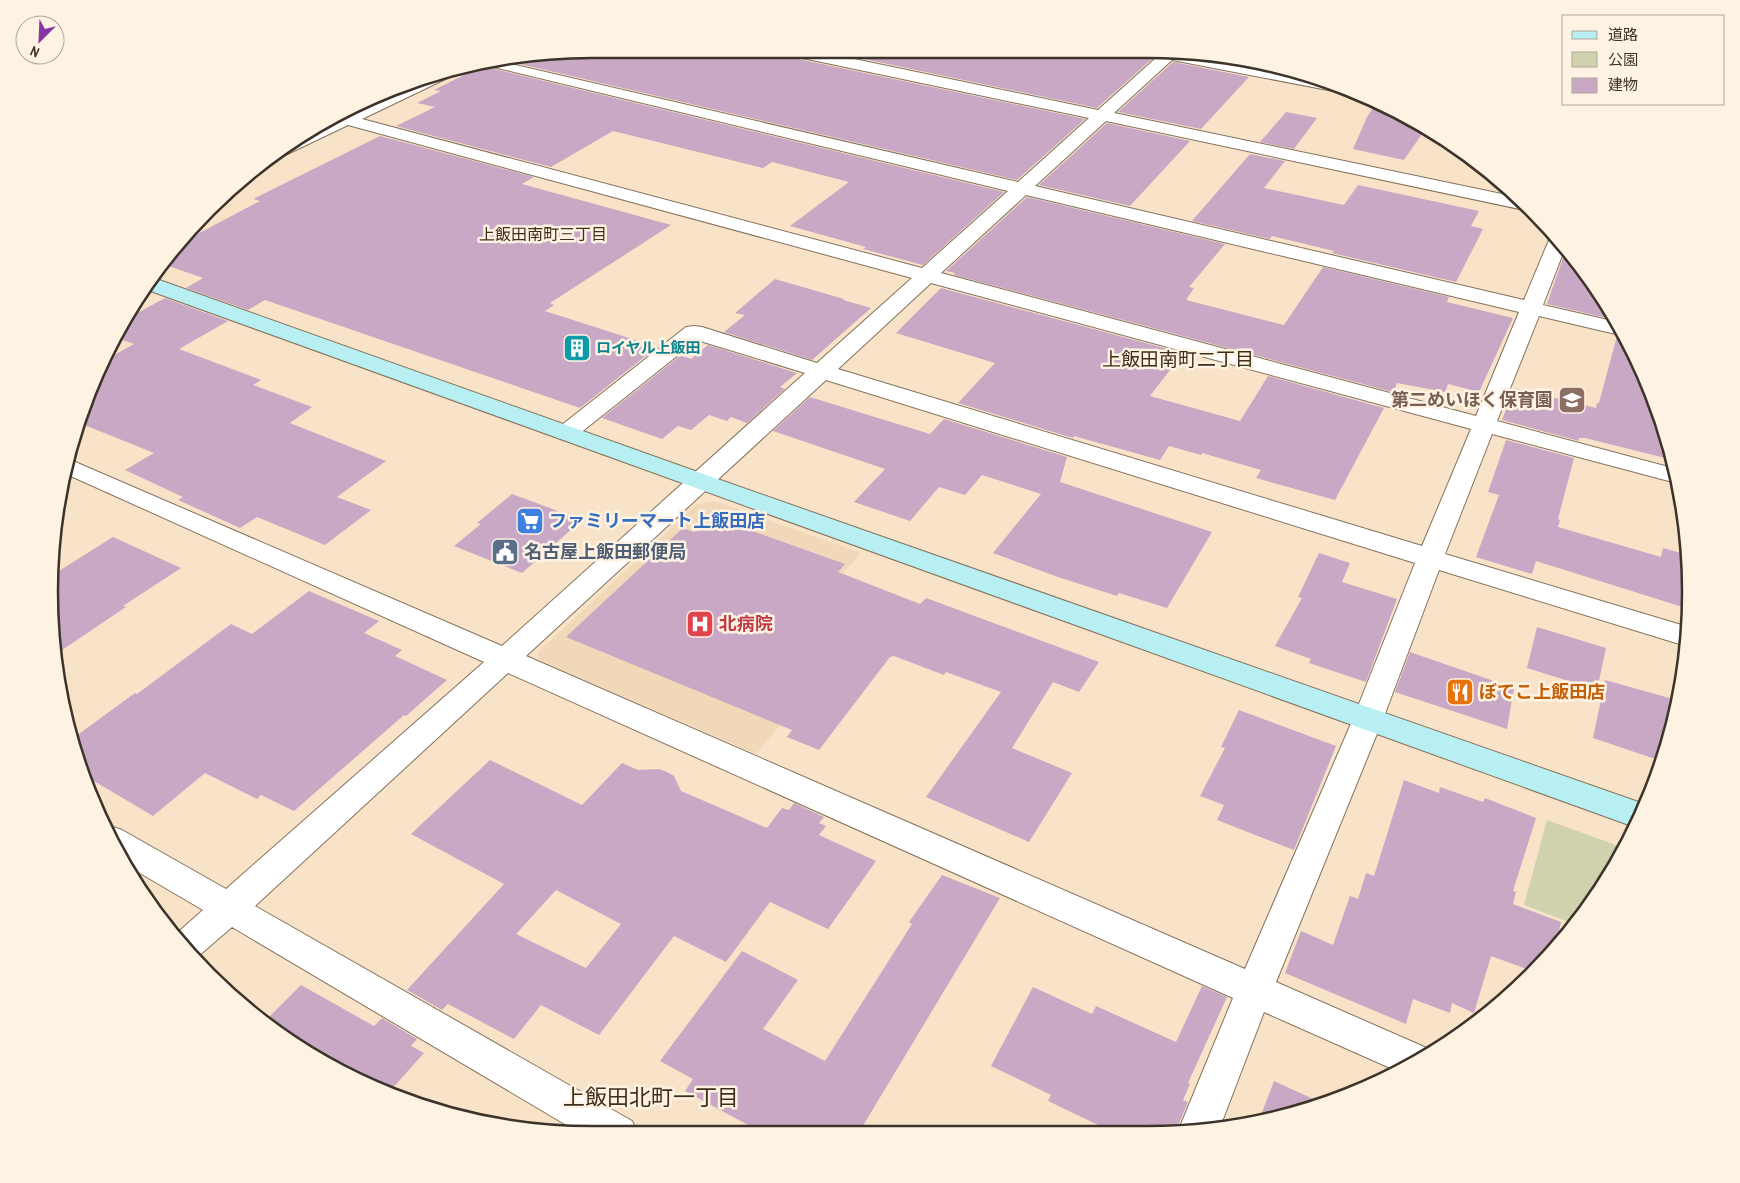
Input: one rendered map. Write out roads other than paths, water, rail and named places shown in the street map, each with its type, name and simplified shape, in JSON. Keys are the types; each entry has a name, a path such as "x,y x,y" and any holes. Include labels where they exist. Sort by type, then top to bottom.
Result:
{"street":[{"path":"826,58 1512,200"},
{"path":"189,943 504,660 1165,58"},
{"path":"1213,62 1293,78"},
{"path":"500,66 1612,327"},
{"path":"326,128 415,88"},
{"path":"347,120 1669,475"},
{"path":"1202,1122 1254,991 1368,719 1430,558 1556,247"},
{"path":"155,284 700,482 1634,813"},
{"path":"566,433 694,332 1680,635"},
{"path":"72,468 1408,1058"},
{"path":"123,846 604,1126"}],"place":[{"name":"ロイヤル上飯田","path":"577,348"},
{"name":"第二めいほく保育園","path":"1572,400"},
{"name":"ファミリーマート上飯田店","path":"530,521"},
{"name":"名古屋上飯田郵便局","path":"505,552"},
{"name":"北病院","path":"700,624"},
{"name":"ぼてこ上飯田店","path":"1460,692"}],"district":[{"name":"上飯田南町三丁目","path":"543,234"},
{"name":"上飯田南町二丁目","path":"1178,359"},
{"name":"上飯田北町一丁目","path":"651,1097"}]}
